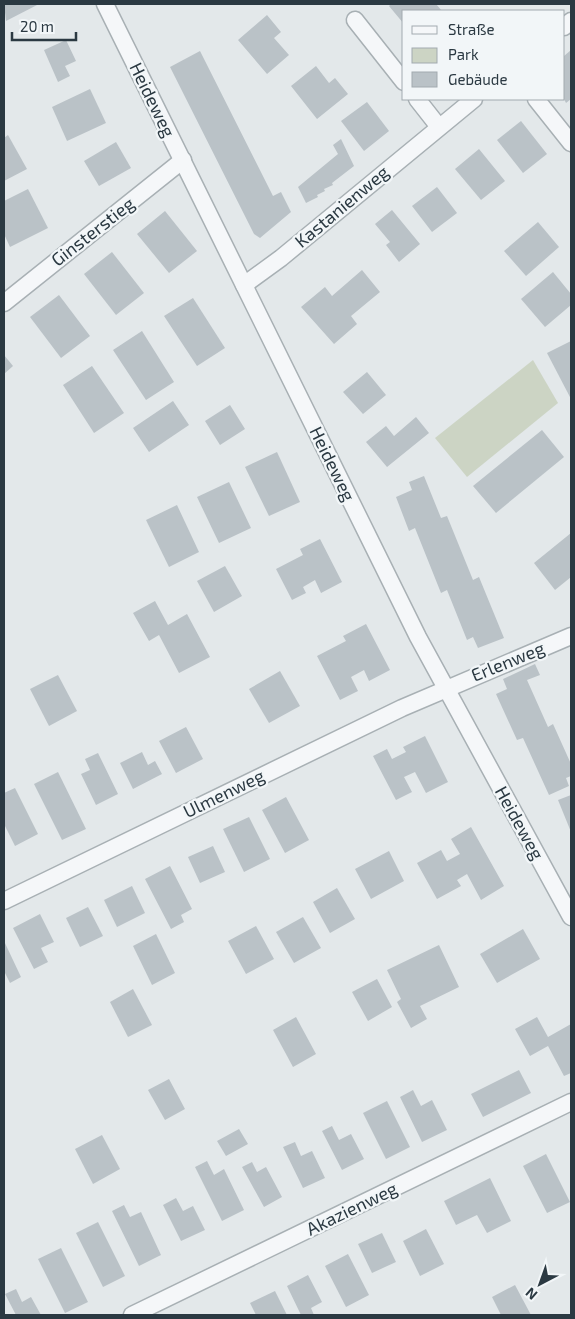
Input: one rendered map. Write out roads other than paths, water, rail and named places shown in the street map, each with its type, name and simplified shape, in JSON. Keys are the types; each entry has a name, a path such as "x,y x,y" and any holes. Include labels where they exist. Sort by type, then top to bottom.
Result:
{"street":[{"name":"Heideweg","path":"105,4 444,688 571,917"},
{"path":"355,20 402,79"},
{"path":"418,100 439,127"},
{"name":"Kastanienweg","path":"244,285 281,258 473,100"},
{"path":"537,100 571,143"},
{"name":"Ginsterstieg","path":"4,302 183,160"},
{"name":"Erlenweg","path":"444,688 571,636"},
{"name":"Ulmenweg","path":"4,901 444,688"},
{"name":"Akazienweg","path":"132,1315 571,1102"}]}
